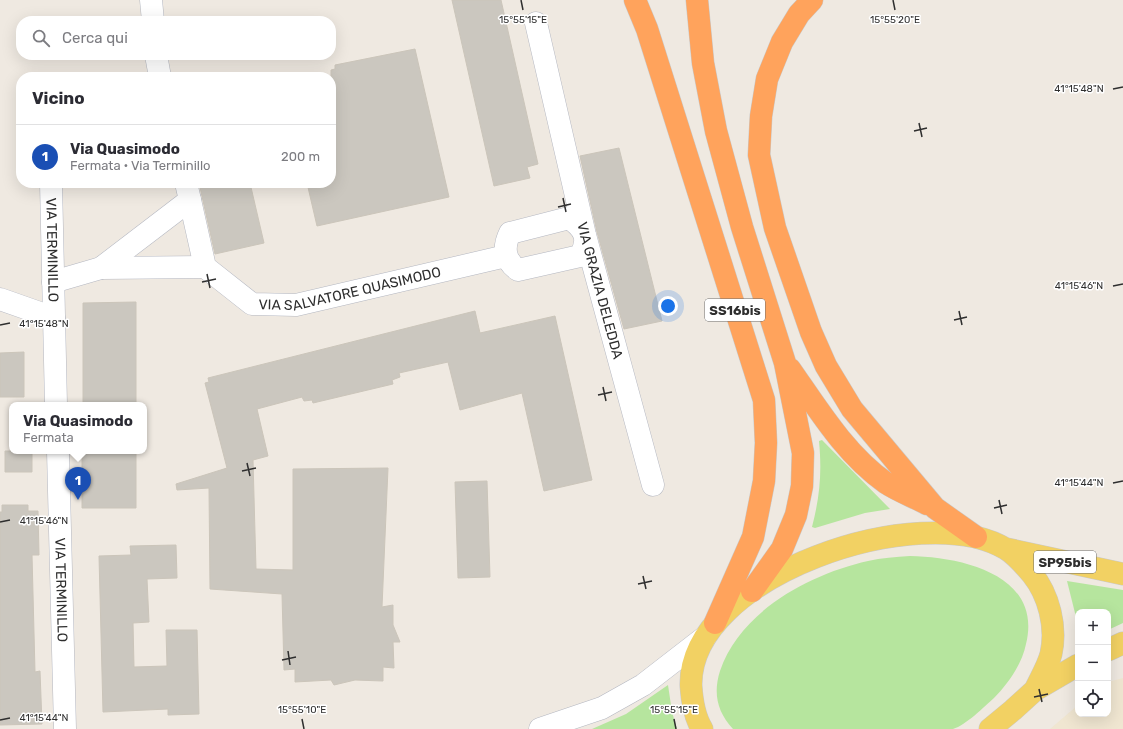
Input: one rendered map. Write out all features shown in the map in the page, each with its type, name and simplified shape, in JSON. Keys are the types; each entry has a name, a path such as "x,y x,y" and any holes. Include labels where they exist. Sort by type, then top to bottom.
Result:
{"highway":[{"name":"SS16bis","path":"635,0 647,29 764,400 766,443 764,481 753,537 710,630"},
{"name":"SS16bis","path":"697,0 703,63 716,131 742,227 785,363 803,452 802,486 796,515 782,549 752,592"},
{"name":"SS16bis","path":"812,0 799,14 782,42 767,79 762,109 759,155 775,228 811,332 826,366 852,409 935,508"},
{"name":"SS16bis","path":"785,363 834,432 858,458 886,483 935,508 976,537"}],"main road":[{"path":"702,729 698,722 692,701 691,678 694,659 710,630 752,592 779,573 811,557 864,541 914,534 944,533 976,537 1006,549 1026,568 1041,586 1052,619 1051,654 1034,690"},
{"name":"SP95bis","path":"1006,549 1123,574"},
{"path":"1111,649 1123,643"},
{"path":"990,729 1034,690 1075,667"}],"street":[{"path":"151,0 153,16"},
{"name":"VIA GRAZIA DELEDDA","path":"536,23 585,235 653,485"},
{"path":"157,60 159,72"},
{"name":"VIA TERMINILLO","path":"51,188 56,402"},
{"path":"53,282 100,268 205,267 188,191 100,268"},
{"path":"569,218 578,224 585,235 585,248 580,256 518,270 510,264 506,256 505,243 510,233 569,218"},
{"name":"VIA SALVATORE QUASIMODO","path":"205,267 252,304 296,305 506,256"},
{"name":"VIA TERMINILLO","path":"0,299 54,318"},
{"name":"VIA TERMINILLO","path":"58,454 65,729"},
{"path":"540,729 602,708 644,685 710,630"}],"shaded area":[{"path":"1123,678 1123,729 1050,729 1075,708 1075,717 1111,717 1111,681"}],"green space":[{"path":"822,440 890,509 865,513 815,528 812,527 820,484 819,441"},
{"path":"910,556 952,560 974,566 994,574 1010,586 1022,601 1028,620 1024,651 1014,673 994,698 969,720 953,729 733,729 723,716 720,709 717,695 718,679 720,671 730,650 743,630 760,613 780,598 823,575 868,561 883,558"},
{"path":"1067,581 1123,590 1123,623 1111,629 1111,609 1075,609 1075,613"},
{"path":"668,685 672,712 677,729 592,729 626,714"}],"building":[{"path":"452,0 501,0 538,164 527,167 530,178 494,186"},
{"path":"415,49 449,197 317,226 308,188 336,188 336,72 331,72 331,70 335,69 335,65"},
{"path":"619,148 662,321 624,329 597,232 580,156"},
{"path":"200,188 251,188 264,243 215,254"},
{"path":"136,302 136,402 83,402 83,303"},
{"path":"475,311 480,333 555,316 592,480 544,491 522,393 460,410 448,362 399,373 400,377 392,380 393,384 313,403 312,400 304,401 302,397 257,409 268,456 253,460 256,569 293,570 293,469 388,468 382,607 393,605 393,625 400,642 393,642 394,668 383,667 383,681 355,680 334,685 331,680 295,682 295,669 284,670 282,594 210,589 209,488 177,490 176,484 227,468 205,383 209,382 208,378"},
{"path":"24,352 24,397 0,397 0,353"},
{"path":"5,451 9,451 9,454 32,454 32,472 5,472"},
{"path":"82,454 136,454 136,508 82,508"},
{"path":"487,481 490,577 458,578 455,482"},
{"path":"2,505 28,505 28,511 38,511 39,555 32,555 35,672 40,671 42,724 0,725 0,512 2,512"},
{"path":"176,545 177,578 147,579 149,622 133,623 134,667 167,666 166,630 197,630 199,714 168,715 168,709 103,712 99,556 131,555 130,546"}],"place":[{"name":"Via Quasimodo","path":"78,500"}]}
